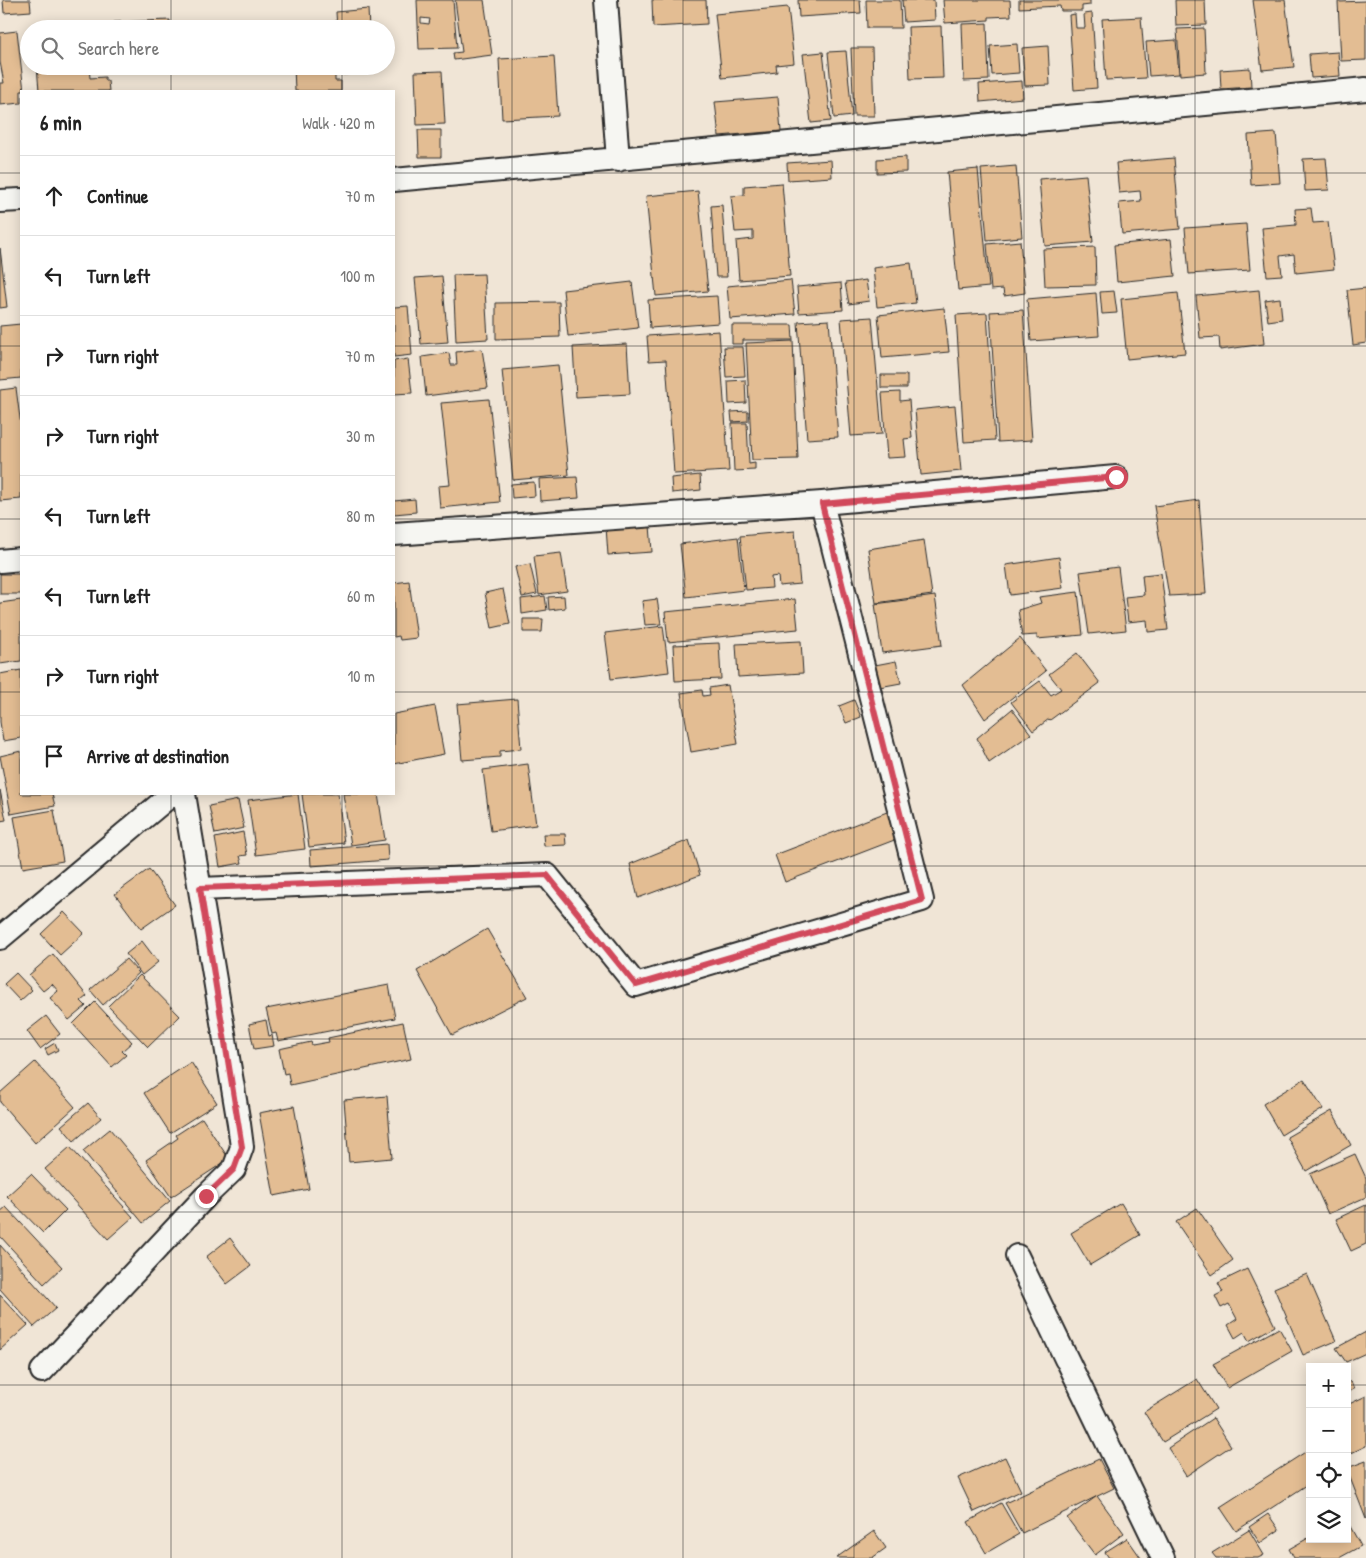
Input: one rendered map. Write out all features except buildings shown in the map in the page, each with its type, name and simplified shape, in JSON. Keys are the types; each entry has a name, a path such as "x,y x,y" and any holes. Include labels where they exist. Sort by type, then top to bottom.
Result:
{"street":[{"path":"606,0 618,160"},
{"path":"395,180 1366,89"},
{"path":"0,201 20,200"},
{"path":"395,534 822,504 1116,477"},
{"path":"200,888 547,875 636,985 922,900 822,504"},
{"path":"0,561 20,559"},
{"path":"0,938 171,795"},
{"path":"42,1370 206,1196 234,1169 242,1147 184,795"},
{"path":"1066,1358 1041,1307 1029,1281 1025,1273 1021,1264 1017,1256 1025,1274 1030,1282 1163,1558"}],"route":[{"path":"206,1196 234,1169 242,1147 200,888 547,875 636,985 922,900 822,504 1116,477"}]}
